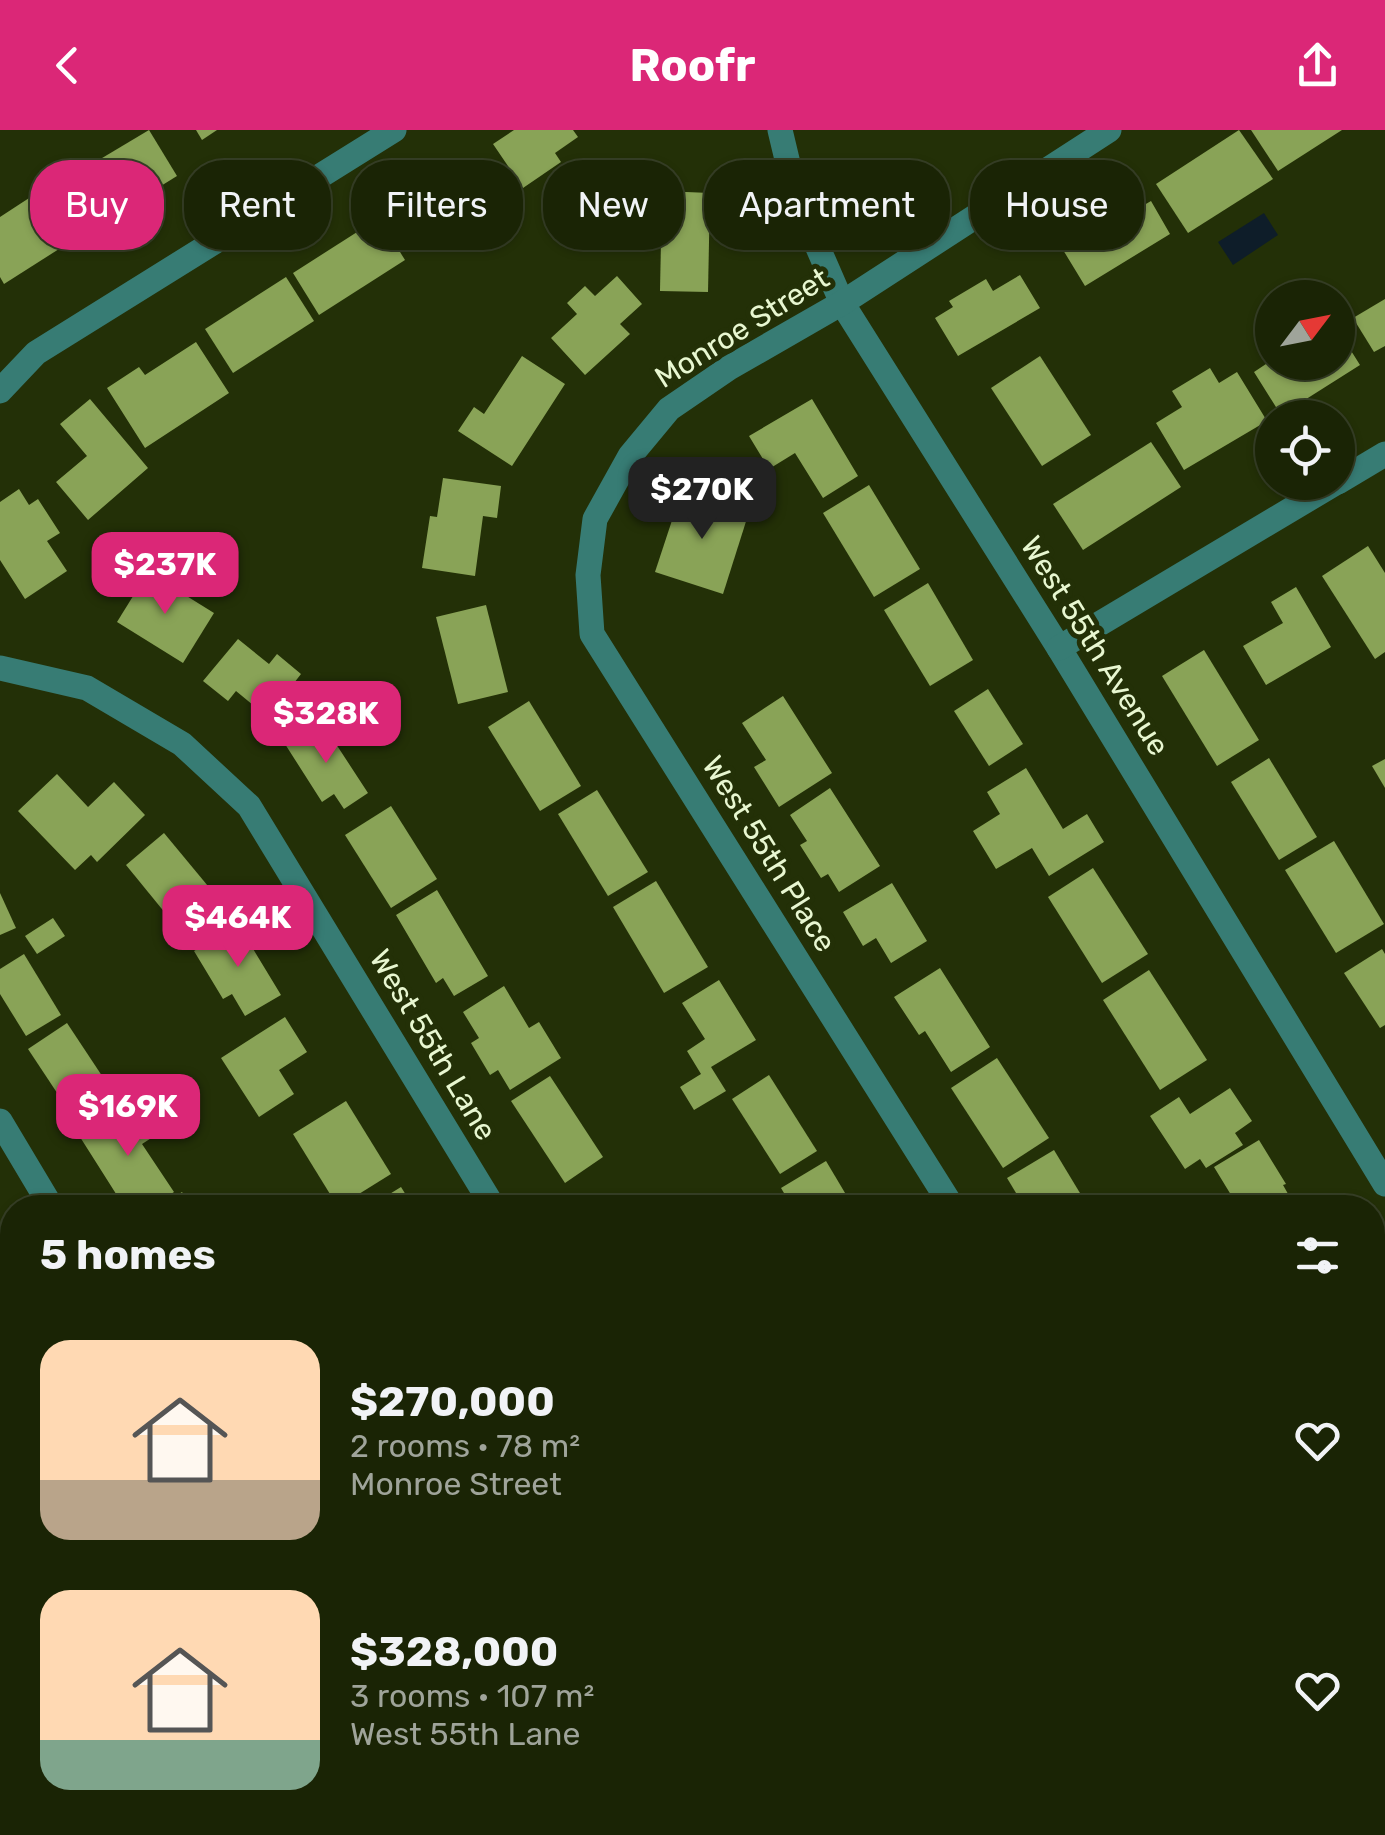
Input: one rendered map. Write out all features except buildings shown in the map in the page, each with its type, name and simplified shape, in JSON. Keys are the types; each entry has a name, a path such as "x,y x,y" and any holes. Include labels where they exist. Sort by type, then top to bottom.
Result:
{"street":[{"path":"0,391 36,353 394,130"},
{"name":"West 55th Avenue","path":"780,130 796,197 842,303 1060,648 1385,1184"},
{"name":"Monroe Street","path":"596,519 630,456 668,409 729,368 842,303 1110,130"},
{"path":"1355,472 1385,454"},
{"path":"1060,648 1307,500"},
{"name":"West 55th Place","path":"596,519 588,575 592,634 945,1195"},
{"name":"West 55th Lane","path":"0,668 87,688 182,744 249,806 486,1195"},
{"path":"0,1121 44,1195"}],"water":[{"path":"1264,213 1278,235 1233,265 1218,242"}]}
